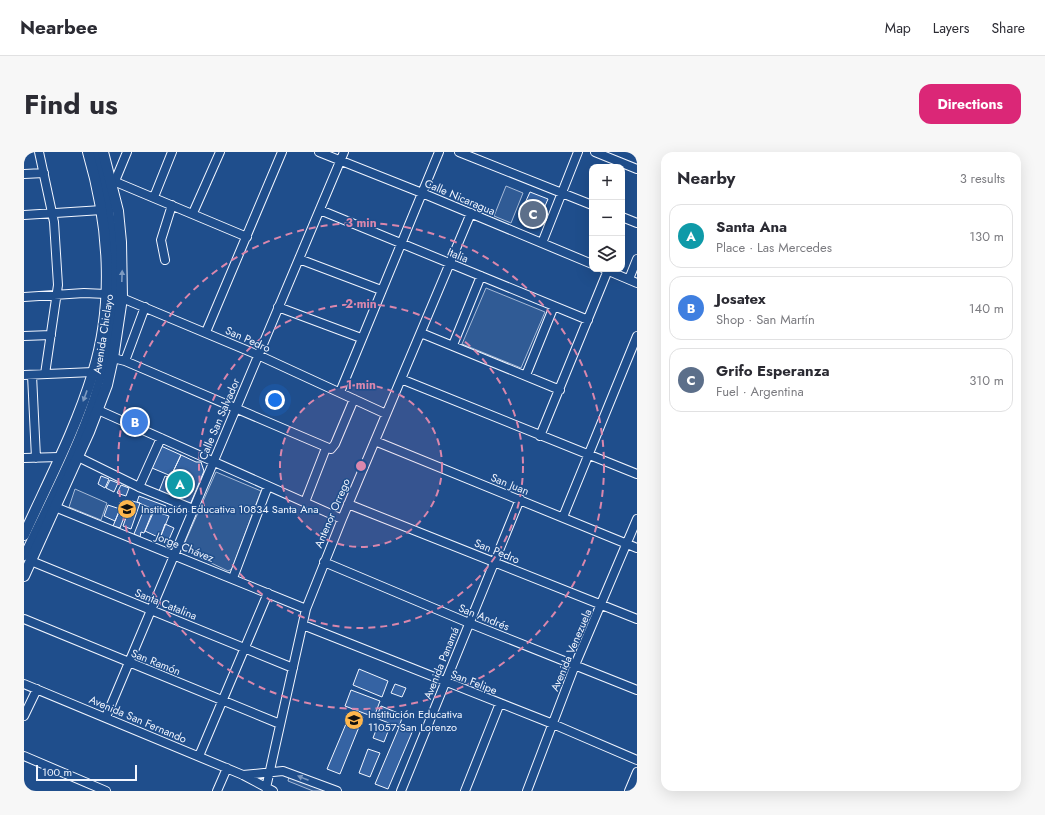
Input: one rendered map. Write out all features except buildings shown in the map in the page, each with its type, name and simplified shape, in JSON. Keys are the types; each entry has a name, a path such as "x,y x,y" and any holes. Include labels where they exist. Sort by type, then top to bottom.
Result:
{"main road":[{"name":"Avenida Chiclayo","path":"24,535 27,521 59,457 84,400 99,350 106,294 106,246 102,210 88,152"},
{"name":"Avenida Chiclayo","path":"24,576 27,558 55,507 98,410 113,358 122,298 121,242 113,181 103,152"}],"street":[{"path":"39,152 53,214 57,295 45,374"},
{"name":"Avenida Chiclayo","path":"27,558 88,415 100,379 108,344 114,295 114,250 108,200 96,152"},
{"path":"127,152 113,181 246,236"},
{"path":"154,197 172,152"},
{"path":"192,213 220,152"},
{"path":"206,332 282,152"},
{"name":"Calle Nicaragua","path":"319,152 471,213 589,263"},
{"name":"Calle San Salvador","path":"106,717 212,461 344,152"},
{"path":"340,392 400,243 439,152"},
{"path":"459,152 589,204"},
{"path":"542,243 578,152"},
{"path":"595,152 637,169"},
{"path":"24,174 44,173"},
{"path":"165,260 161,240 172,205"},
{"path":"24,215 102,210"},
{"name":"Italia","path":"320,210 588,320"},
{"name":"Antenor Orrego","path":"270,790 269,773 306,609 342,518 471,213"},
{"path":"625,218 637,223"},
{"path":"299,258 381,290"},
{"path":"629,279 637,259"},
{"path":"540,436 588,320 605,272"},
{"path":"611,272 637,283"},
{"path":"453,345 481,276"},
{"path":"24,297 84,293 106,294"},
{"name":"San Pedro","path":"122,298 206,332 386,414"},
{"path":"526,375 554,306"},
{"path":"125,361 145,307"},
{"path":"278,307 361,338"},
{"path":"421,333 560,390"},
{"path":"24,336 51,335"},
{"path":"563,517 637,336"},
{"path":"113,358 125,361 328,448"},
{"path":"36,458 28,375 93,372"},
{"path":"401,378 540,436 637,474"},
{"path":"305,502 328,448 335,444 354,399"},
{"path":"98,410 342,518"},
{"path":"139,486 161,438"},
{"name":"San Juan","path":"375,441 637,548"},
{"path":"24,458 59,457"},
{"path":"78,457 139,486 193,509"},
{"path":"233,578 268,486"},
{"name":"Avenida Panamá","path":"401,791 520,500"},
{"name":"San Pedro","path":"348,504 637,619"},
{"name":"Jorge Chávez","path":"55,507 233,578 306,609"},
{"name":"Avenida Venezuela","path":"529,790 576,665 637,519"},
{"name":"Santa Catalina","path":"27,558 293,668"},
{"name":"San Andrés","path":"324,562 469,623 637,690"},
{"path":"199,756 268,593"},
{"name":"San Ramón","path":"24,619 128,663 280,724"},
{"name":"San Felipe","path":"303,625 553,724 637,760"},
{"name":"Avenida San Fernando","path":"24,684 227,768 270,790"},
{"path":"24,716 37,689"},
{"path":"465,791 500,703"},
{"path":"24,756 106,791"},
{"path":"217,791 227,768"},
{"path":"243,775 286,771 337,791"},
{"path":"629,791 637,772"}],"shaded area":[{"path":"506,186 523,193 511,223 494,216"},
{"path":"486,288 545,312 521,368 462,344"},
{"path":"216,472 261,491 232,569 228,571 182,549"},
{"path":"75,489 107,503 101,520 69,507"},
{"path":"289,776 326,791 313,791 288,781"}],"place":[{"name":"Grifo Esperanza","path":"533,214"},
{"name":"Josatex","path":"135,422"},
{"name":"Santa Ana","path":"180,484"},
{"name":"Institución Educativa 10834 Santa Ana","path":"127,509"},
{"name":"Institución Educativa 11057 San Lorenzo","path":"354,720"}]}
